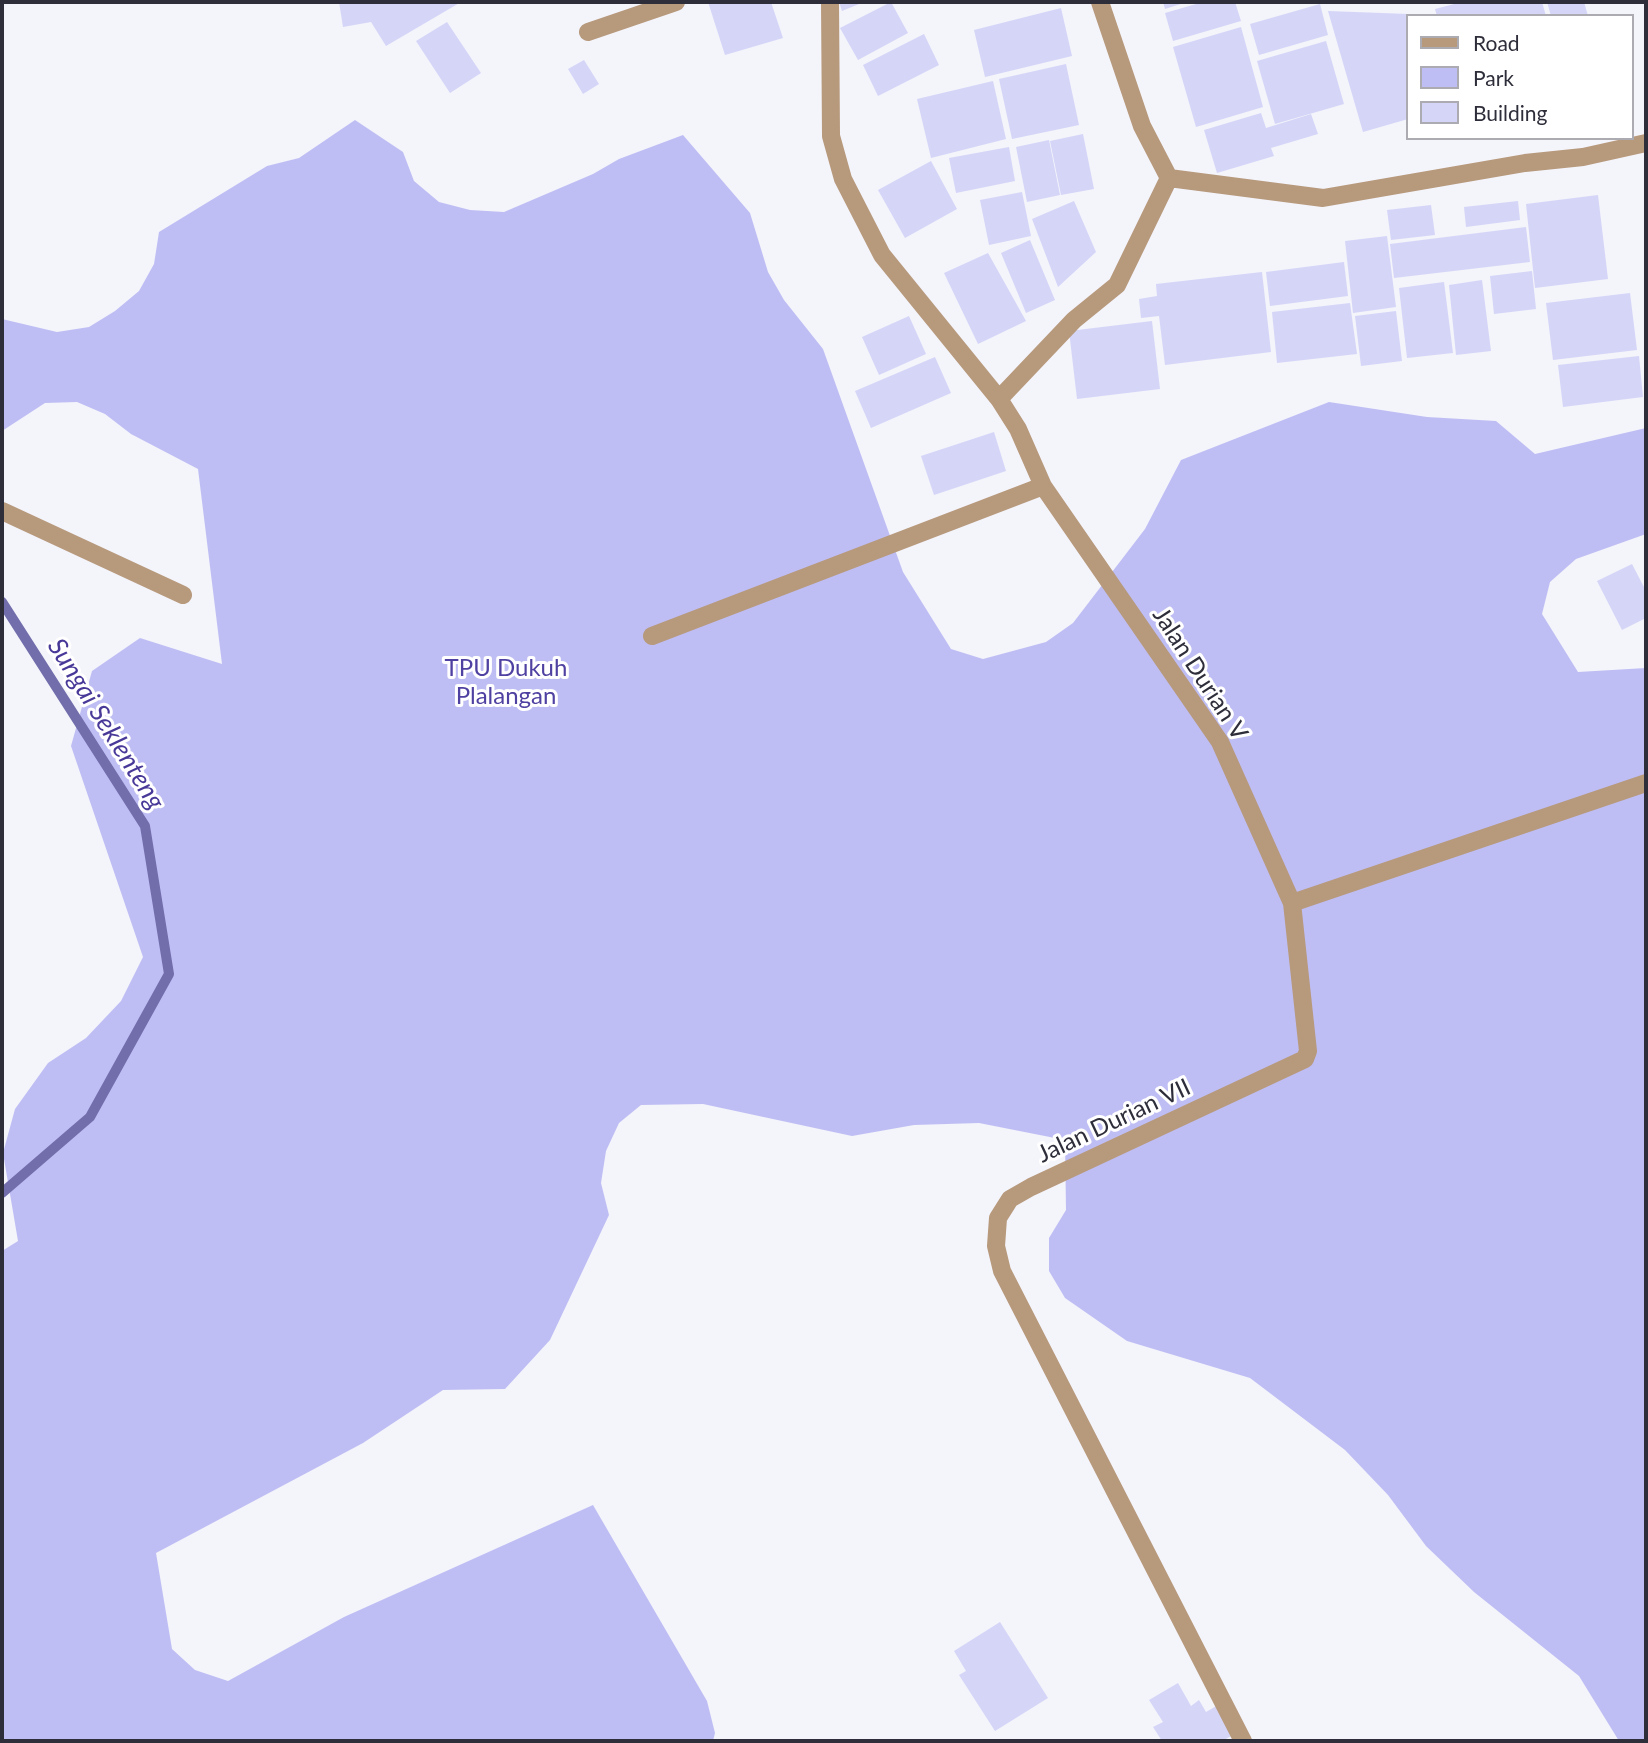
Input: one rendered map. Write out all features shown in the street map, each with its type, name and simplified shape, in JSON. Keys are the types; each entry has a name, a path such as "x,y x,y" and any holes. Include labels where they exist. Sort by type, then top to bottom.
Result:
{"street":[{"path":"588,32 676,2"},
{"name":"Jalan Durian V","path":"830,2 831,136 843,179 882,255 999,399 1018,429 1043,486 1220,742 1292,903"},
{"path":"1100,2 1142,126 1169,178"},
{"path":"1169,178 1323,198 1525,163 1583,158 1646,143"},
{"path":"999,399 1074,320 1117,285 1169,178"},
{"path":"652,636 1043,486"},
{"path":"2,511 183,595"},
{"path":"1292,903 1646,783"},
{"name":"Jalan Durian VII","path":"1243,1741 1002,1271 996,1246 998,1218 1010,1199 1305,1059 1308,1051 1292,903"}],"green space":[{"name":"TPU Dukuh Plalangan","path":"355,120 403,152 414,181 439,202 470,210 504,212 593,174 619,159 683,135 750,213 768,272 784,300 823,349 903,572 951,649 983,659 1046,642 1073,623 1145,529 1181,460 1329,402 1427,417 1496,421 1535,454 1646,428 1646,534 1576,559 1550,582 1542,614 1578,672 1646,668 1646,1741 1619,1741 1579,1676 1474,1592 1426,1546 1388,1495 1345,1450 1250,1378 1127,1341 1065,1298 1049,1271 1049,1238 1066,1210 1065,1140 979,1123 914,1125 852,1136 703,1104 641,1105 619,1123 606,1151 601,1183 609,1215 550,1340 505,1389 443,1390 363,1443 156,1553 172,1649 195,1670 228,1681 344,1617 593,1505 707,1701 715,1733 713,1741 2,1741 2,1251 18,1241 3,1153 15,1109 48,1063 86,1038 121,1001 143,957 71,746 92,671 140,638 222,664 198,469 131,434 105,414 77,402 45,403 2,431 2,319 57,332 89,327 115,311 139,291 154,264 159,232 267,166 299,158"}],"building":[{"path":"339,2 461,2 386,46 371,22 343,27"},
{"path":"708,2 771,2 783,38 725,55"},
{"path":"839,2 864,2 842,11"},
{"path":"891,2 908,33 858,60 840,28"},
{"path":"1163,2 1187,2 1165,9"},
{"path":"1203,2 1235,2 1241,21 1173,41 1165,13"},
{"path":"1462,2 1542,2 1545,14 1436,14 1435,9"},
{"path":"1547,2 1584,2 1587,14 1550,14"},
{"path":"1320,4 1328,35 1259,55 1250,24"},
{"path":"1061,8 1072,56 985,77 974,30"},
{"path":"1328,11 1408,14 1406,120 1363,132"},
{"path":"447,22 481,73 450,93 416,41"},
{"path":"1241,27 1263,107 1196,127 1173,47"},
{"path":"924,34 939,65 878,96 863,65"},
{"path":"1326,41 1344,104 1275,124 1257,61"},
{"path":"584,60 599,84 583,94 568,69"},
{"path":"1066,64 1079,125 1012,139 999,79"},
{"path":"993,81 1006,139 931,158 917,99"},
{"path":"1261,113 1266,128 1311,114 1318,134 1271,148 1274,156 1217,173 1204,130"},
{"path":"1083,134 1094,189 1061,195 1050,141"},
{"path":"1049,140 1060,195 1027,202 1016,147"},
{"path":"1009,147 1015,181 956,193 949,158"},
{"path":"931,161 957,209 905,238 878,190"},
{"path":"1022,192 1031,236 989,245 980,200"},
{"path":"1598,195 1608,279 1535,288 1526,204"},
{"path":"1074,201 1096,252 1058,287 1032,219"},
{"path":"1518,201 1520,220 1466,227 1464,207"},
{"path":"1431,205 1435,235 1391,240 1387,210"},
{"path":"1526,227 1530,262 1394,278 1390,244"},
{"path":"1387,236 1396,307 1353,313 1345,241"},
{"path":"1030,240 1055,300 1026,313 1001,253"},
{"path":"988,253 1026,321 978,344 944,273"},
{"path":"1344,262 1348,296 1270,306 1266,272"},
{"path":"1532,271 1536,309 1494,314 1490,276"},
{"path":"1262,272 1271,352 1165,365 1159,316 1141,318 1139,299 1157,296 1156,284"},
{"path":"1482,280 1491,351 1456,355 1449,285"},
{"path":"1444,282 1453,353 1407,358 1399,288"},
{"path":"1630,293 1637,350 1553,360 1546,303"},
{"path":"1350,303 1357,354 1277,363 1272,312"},
{"path":"1396,311 1402,361 1361,366 1355,316"},
{"path":"909,316 926,354 879,375 862,337"},
{"path":"1152,321 1160,389 1077,399 1069,331"},
{"path":"1639,356 1643,397 1563,407 1558,365"},
{"path":"935,357 951,393 871,428 855,391"},
{"path":"994,432 1006,471 934,495 921,456"},
{"path":"1632,564 1646,591 1646,618 1622,630 1597,581"},
{"path":"1000,1622 1048,1698 995,1731 959,1675 966,1671 954,1651"},
{"path":"1178,1683 1191,1706 1199,1700 1206,1712 1218,1705 1235,1734 1222,1741 1162,1741 1153,1727 1163,1722 1149,1700"}],"waterway":[{"name":"Sungai Seklenteng","path":"2,602 145,826 169,974 90,1117 2,1193"}]}
